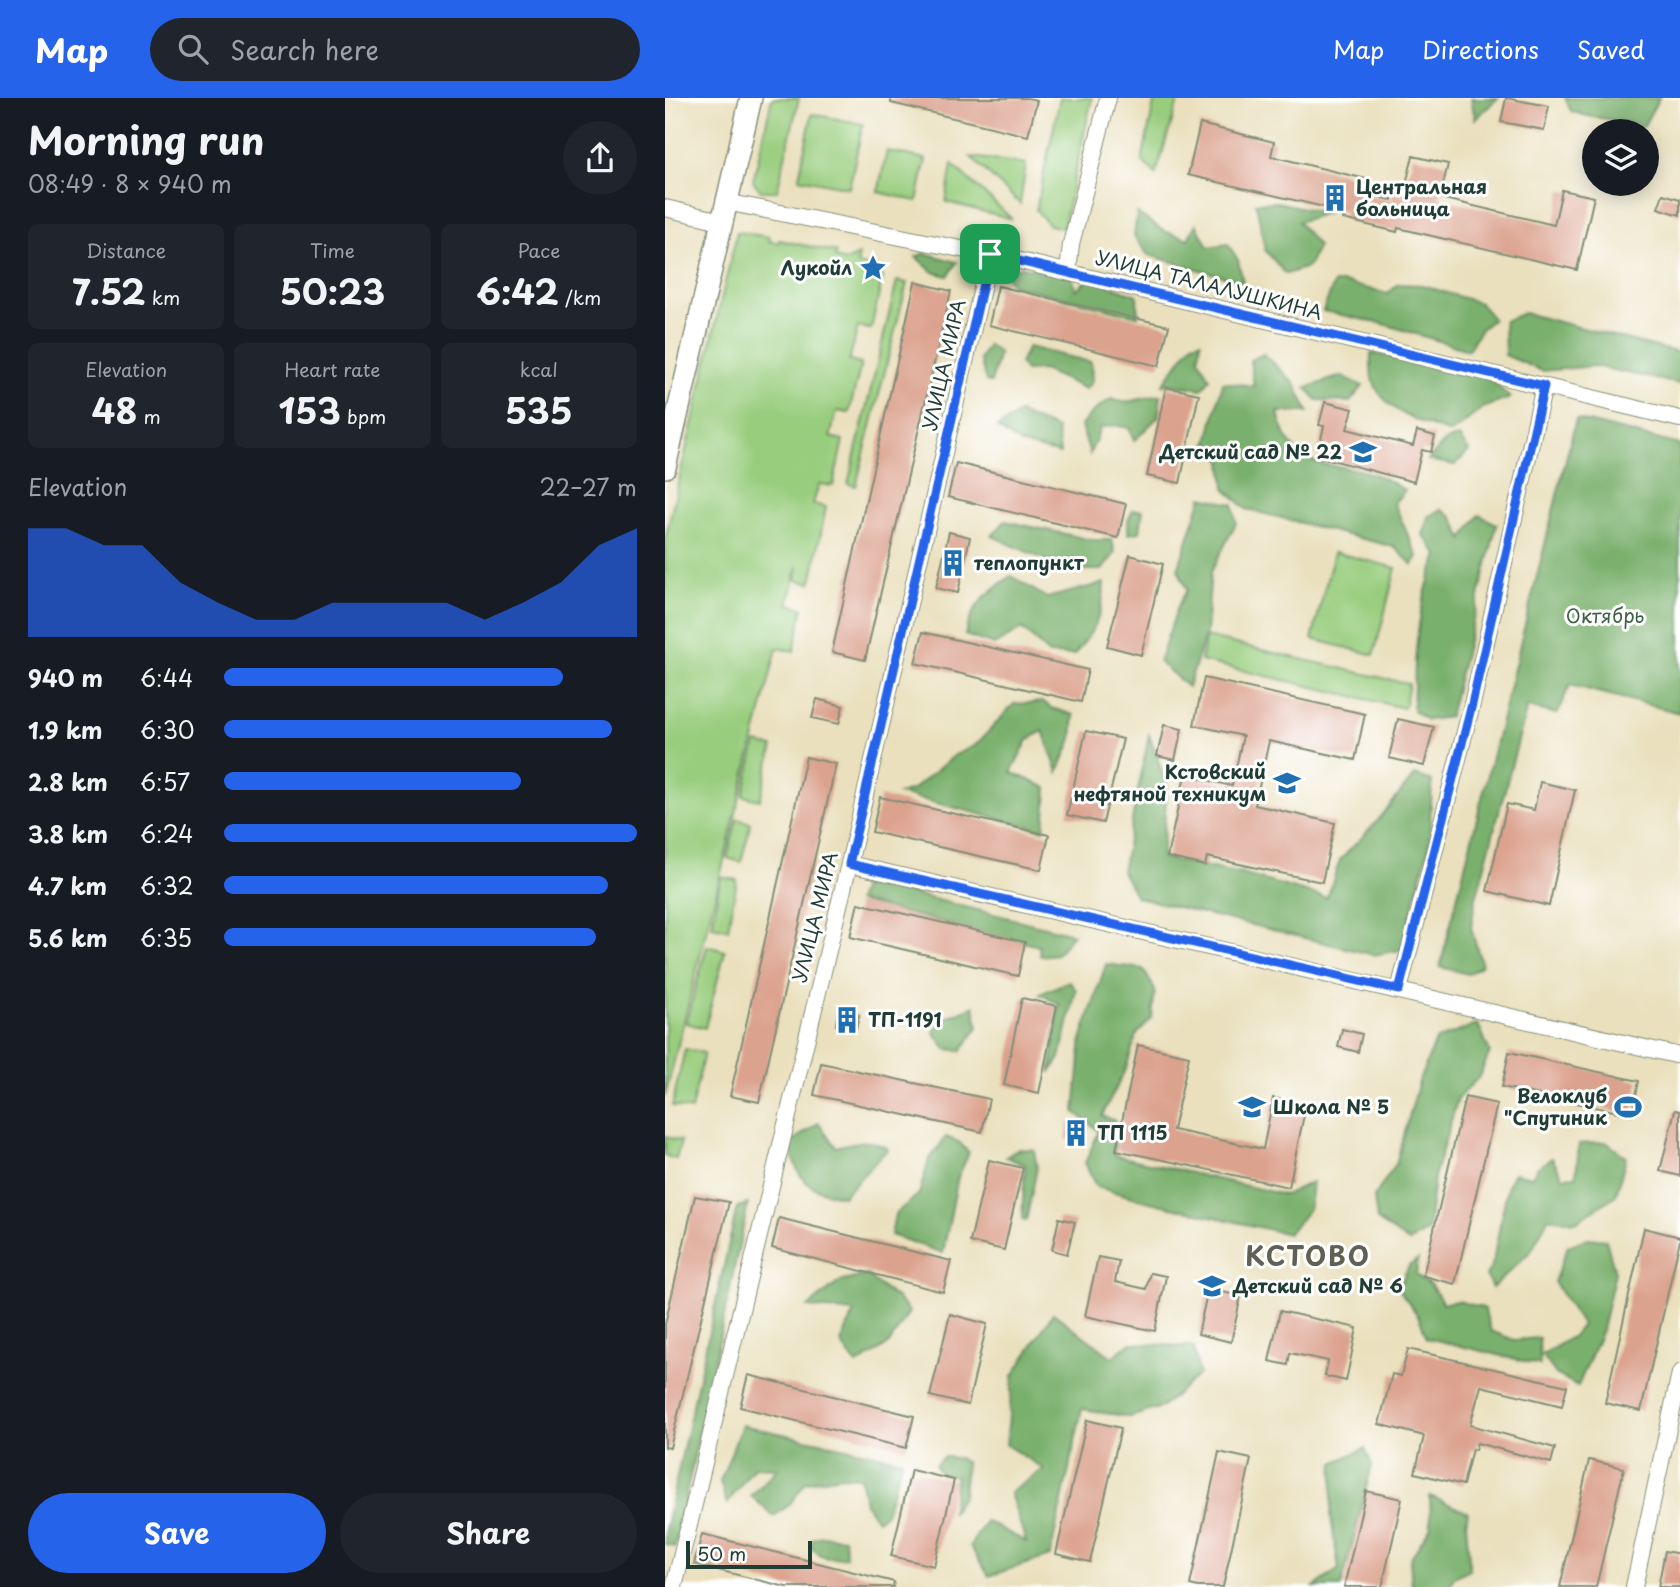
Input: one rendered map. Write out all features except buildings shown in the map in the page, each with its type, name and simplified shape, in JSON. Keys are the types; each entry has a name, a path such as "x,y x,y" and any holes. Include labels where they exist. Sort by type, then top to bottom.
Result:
{"street":[{"path":"665,467 751,98"},
{"path":"1068,272 1071,244 1108,98"},
{"name":"УЛИЦА ТАЛАЛУШКИНА","path":"665,208 723,211 990,254 1680,419"},
{"name":"УЛИЦА МИРА","path":"674,1587 849,864 990,254"},
{"path":"1399,990 1472,704 1544,386"},
{"path":"849,864 1680,1056"},
{"path":"1634,1587 1680,1373"}],"green space":[{"path":"772,98 799,98 777,191 761,191 753,181"},
{"path":"1060,98 1092,98 1063,228 1049,225 1036,210"},
{"path":"1155,98 1179,98 1156,174 1142,161"},
{"path":"1471,98 1498,98 1475,119"},
{"path":"1565,98 1659,98 1647,119 1607,119 1571,111"},
{"path":"812,114 863,124 849,188 799,178"},
{"path":"887,151 926,159 917,201 878,192"},
{"path":"971,157 1026,164 1020,204"},
{"path":"952,164 1012,219 946,202"},
{"path":"1277,202 1326,213 1298,222 1318,246 1308,267 1286,274 1265,250 1256,203"},
{"path":"1137,213 1164,231 1188,239 1196,224 1208,247 1228,244 1238,260 1243,282 1148,255 1134,236"},
{"path":"737,232 770,237 769,241 778,243 779,240 836,252 835,258 846,261 859,255 857,264 873,268 872,273 883,276 871,329 858,327 849,361 861,364 849,413 837,411 830,437 843,440 833,486 819,484 813,504 826,507 811,583 796,580 798,566 788,604 803,608 794,651 777,648 665,1097 665,540"},
{"path":"924,253 957,262 948,276 933,272 916,257"},
{"path":"1023,267 1072,276 1076,290 1089,278 1137,295 1138,316 1011,285 1003,270"},
{"path":"897,281 907,283 856,486 848,484"},
{"path":"1334,283 1346,283 1388,294 1398,284 1422,285 1480,303 1493,319 1480,330 1468,350 1384,324 1323,311"},
{"path":"1524,313 1680,353 1680,384 1594,366 1542,371 1505,355 1504,321"},
{"path":"1201,341 1199,359 1210,379 1202,389 1163,384 1193,343"},
{"path":"988,345 999,353 991,383 986,381 980,359"},
{"path":"1028,347 1091,362 1092,381 1086,389 1043,370 1025,371 1020,363"},
{"path":"1371,353 1489,377 1510,398 1483,408 1451,433 1406,415 1386,401 1373,381"},
{"path":"1264,354 1295,384 1308,412 1278,412 1285,434 1294,448 1317,463 1363,471 1384,478 1405,490 1394,503 1417,556 1413,565 1394,547 1246,509 1225,488 1222,461 1207,445 1223,382 1254,386 1250,360"},
{"path":"1341,376 1363,386 1350,402 1317,400 1306,388"},
{"path":"1161,395 1158,417 1134,441 1129,428 1114,425 1100,428 1090,454 1081,426 1091,413 1111,399 1126,402"},
{"path":"1019,413 1057,429 1060,454 1021,444 997,428"},
{"name":"Октябрь","path":"1576,419 1680,445 1680,713 1570,685 1557,714 1527,707 1475,902 1471,928 1482,965 1468,974 1440,967"},
{"path":"1459,437 1469,451 1455,465 1428,460 1446,440"},
{"path":"1202,497 1233,504 1236,523 1211,572 1206,633 1188,687 1159,662 1178,606 1187,590 1178,569"},
{"path":"1441,509 1452,516 1463,539 1479,515 1497,524 1449,717 1427,720 1413,710 1415,669 1421,612 1438,555 1423,535 1428,517"},
{"path":"1133,510 1143,510 1140,532 1128,534 1128,520"},
{"path":"1005,521 1092,540 1112,540 1115,553 1102,570 1067,570 992,536"},
{"path":"1334,552 1396,568 1374,655 1312,639"},
{"path":"1011,576 1047,598 1104,583 1102,604 1096,622 1074,655 1049,654 1022,629 994,645 965,635 976,607 994,588"},
{"path":"1206,637 1409,684 1404,708 1201,661"},
{"path":"1044,702 1051,708 1074,715 1072,739 1058,772 1043,731 1028,740 1011,772 1047,788 1044,830 899,794 912,790 955,755 976,745 1014,704"},
{"path":"1149,735 1167,785 1162,858 1242,874 1327,898 1340,860 1375,824 1415,775 1432,781 1429,847 1401,950 1374,955 1136,897 1122,871"},
{"path":"756,743 773,747 760,800 743,796"},
{"path":"737,819 751,823 741,862 727,858"},
{"path":"721,877 737,880 728,929 712,926"},
{"path":"874,884 1073,934 1057,954 1040,956 1039,946 857,901 862,887"},
{"path":"707,946 725,951 705,1028 686,1023"},
{"path":"1106,964 1143,969 1155,990 1152,1018 1137,1034 1126,1068 1102,1116 1116,1121 1114,1155 1285,1195 1312,1182 1309,1209 1288,1234 1096,1187 1085,1163 1099,1131 1075,1112 1082,1037"},
{"path":"1069,981 1076,990 1060,1058 1050,1073 1059,1004 1040,994"},
{"path":"974,1006 978,1027 961,1051 946,1049 934,1032 941,1020"},
{"path":"1478,1024 1490,1052 1479,1077 1458,1098 1434,1177 1428,1230 1409,1242 1377,1220 1374,1197 1396,1164 1420,1078 1436,1040"},
{"path":"685,1049 704,1053 691,1110 672,1106"},
{"path":"819,1123 836,1147 863,1142 875,1143 888,1149 843,1196 812,1186 805,1181 795,1165 791,1142"},
{"path":"665,1137 681,1141 676,1159 665,1156"},
{"path":"946,1137 959,1142 969,1153 958,1177 943,1253 891,1235 895,1214 919,1194 929,1160"},
{"path":"1606,1142 1626,1157 1616,1195 1576,1222 1548,1218 1532,1250 1492,1288 1486,1275 1492,1266 1508,1184 1514,1173 1532,1177 1537,1168 1552,1158 1563,1177 1576,1176 1579,1144"},
{"path":"1018,1149 1034,1150 1037,1168 1026,1221 1022,1220 1025,1165 1006,1157"},
{"path":"748,1204 675,1547 665,1544 665,1530 737,1207"},
{"path":"1588,1238 1606,1240 1615,1272 1602,1330 1578,1386 1556,1374 1542,1355 1573,1336 1582,1325 1554,1282 1568,1246"},
{"path":"1418,1259 1416,1275 1430,1284 1443,1303 1458,1301 1484,1308 1491,1331 1514,1340 1539,1338 1540,1365 1427,1338 1419,1317 1398,1288 1409,1266"},
{"path":"868,1275 899,1300 909,1312 889,1344 857,1365 841,1343 854,1312 808,1307 839,1282"},
{"path":"1053,1313 1112,1357 1130,1343 1194,1347 1199,1374 1162,1407 1130,1417 1082,1409 1050,1556 989,1576 970,1546 986,1521 1026,1542 1010,1493 1044,1469 1006,1445 1013,1376"},
{"path":"742,1425 902,1460 886,1513 877,1520 865,1503 860,1477 842,1476 806,1482 789,1505 774,1516 751,1496 778,1468 754,1467 727,1504 720,1482"},
{"path":"1365,1448 1372,1465 1341,1587 1314,1587 1339,1569 1331,1517 1334,1463"},
{"path":"943,1457 958,1458 966,1463 963,1495 951,1514 956,1476 940,1473 935,1465"},
{"path":"1430,1496 1468,1512 1466,1523 1470,1569 1454,1577 1449,1587 1412,1587 1410,1559 1431,1527"},
{"path":"822,1536 844,1538 846,1557 826,1558 812,1549 812,1539"}],"place":[{"name":"Центральная больница","path":"1335,198"},
{"name":"Лукойл","path":"873,268"},
{"name":"Детский сад № 22","path":"1363,452"},
{"name":"теплопункт","path":"953,563"},
{"name":"Кстовский нефтяной техникум","path":"1287,783"},
{"name":"ТП-1191","path":"847,1020"},
{"name":"Школа № 5","path":"1252,1107"},
{"name":"Велоклуб \"Спутиник","path":"1628,1107"},
{"name":"ТП 1115","path":"1076,1133"},
{"name":"Детский сад № 6","path":"1212,1286"}],"district":[{"name":"КСТОВО","path":"1308,1257"}],"route":[{"path":"990,254 1544,386 1472,704 1399,990 849,864 990,254"}]}
